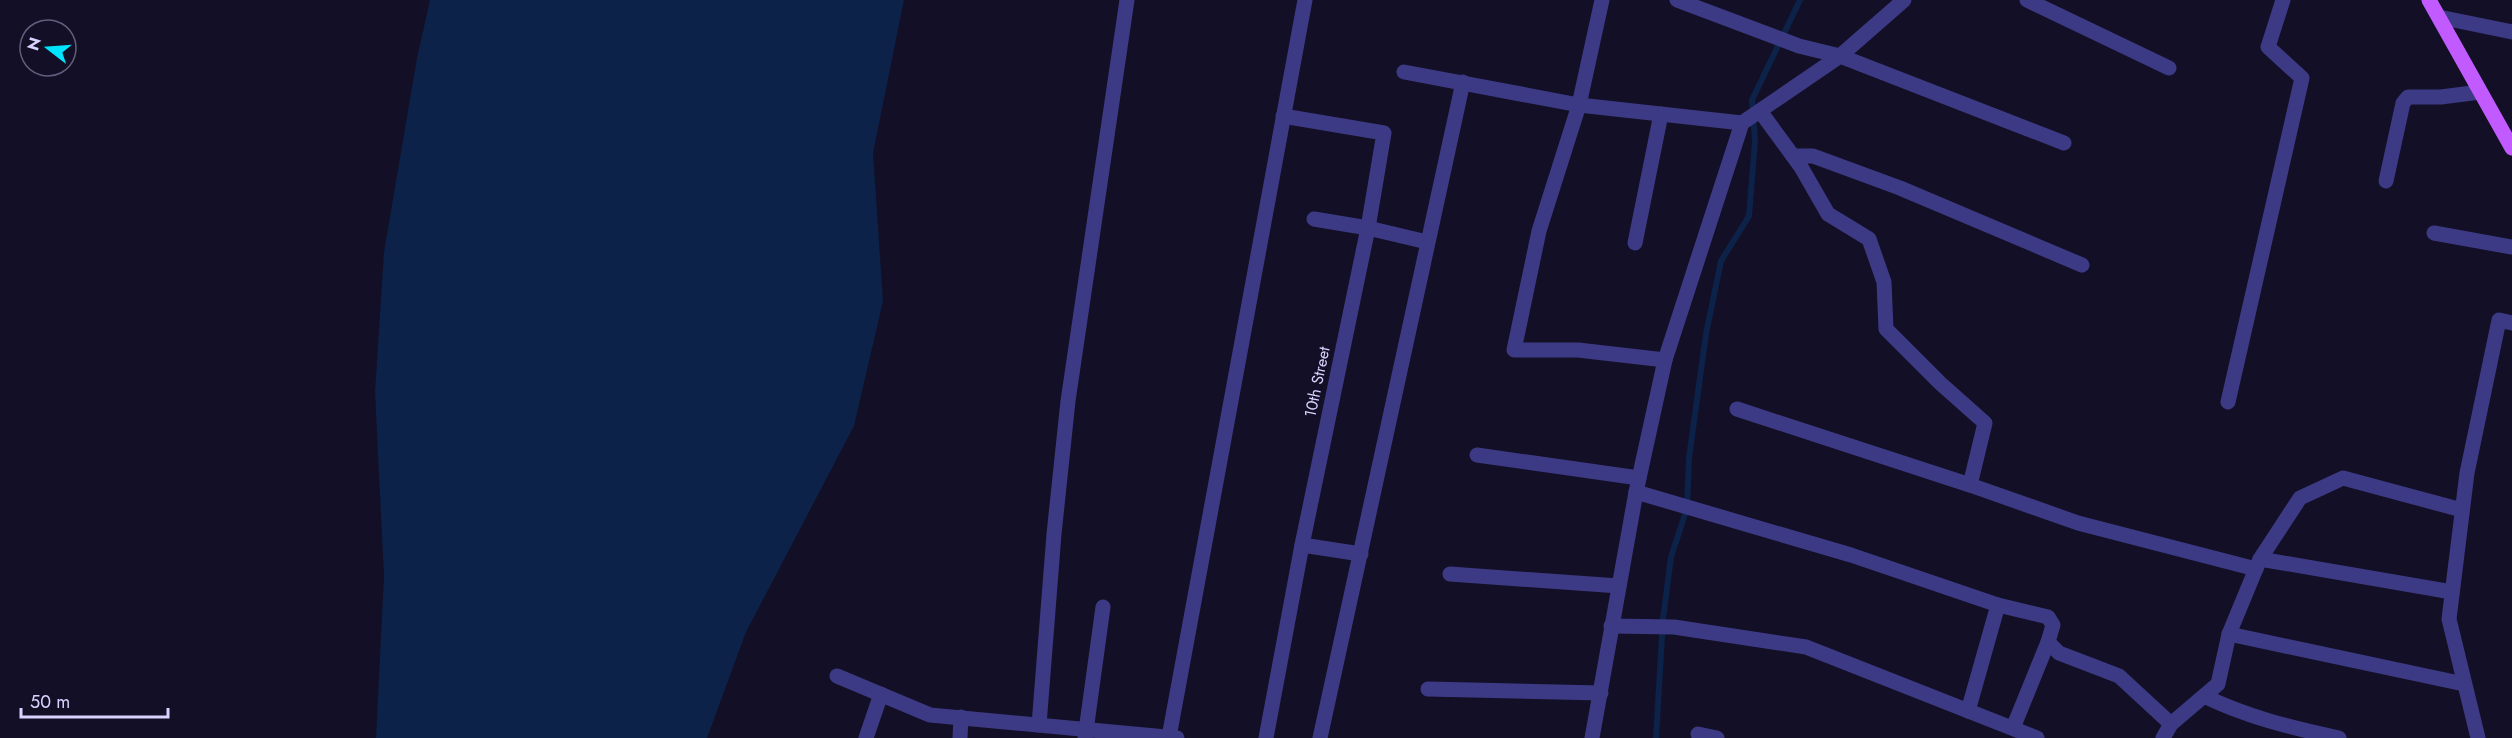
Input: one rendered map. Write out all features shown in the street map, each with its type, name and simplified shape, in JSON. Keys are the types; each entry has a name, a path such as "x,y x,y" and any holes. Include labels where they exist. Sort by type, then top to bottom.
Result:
{"main road":[{"path":"2429,0 2512,148"}],"street":[{"path":"1039,725 1054,534 1068,401 1127,0"},
{"path":"837,675 930,714 1039,725 1086,734 1173,738 1305,0"},
{"path":"1602,0 1579,105 1539,231 1514,350 1578,350 1665,360"},
{"path":"1592,738 1637,485 1665,360 1751,117 1840,56 1904,0"},
{"path":"2027,0 2169,68"},
{"path":"2228,402 2302,78 2268,47 2283,0"},
{"path":"1684,1 1798,46 1840,56 2064,143"},
{"path":"2439,17 2512,32"},
{"path":"1404,72 1579,105 1661,114 1751,117 1793,156 1827,214 1869,239 1884,282 1886,329 1940,383 1985,423 1970,485"},
{"path":"1320,738 1463,82"},
{"path":"2386,181 2403,103 2408,98 2480,92"},
{"path":"1635,243 1661,114"},
{"name":"10th Street","path":"1266,738 1302,545 1368,228 1384,133 1283,116"},
{"path":"1793,156 1813,156 1900,188 2082,265"},
{"path":"1314,219 1368,228 1427,242"},
{"path":"2434,233 2512,247"},
{"path":"2478,738 2449,619 2467,473 2499,320 2512,323"},
{"path":"1737,409 2078,523 2258,564 2452,592"},
{"path":"1477,455 1637,485 1674,503 1851,555 1998,605 2048,617 2053,625 2048,642 2013,728"},
{"path":"2163,738 2171,724 2217,684 2229,634 2258,564 2300,498 2343,478 2462,510"},
{"path":"1302,545 1361,554"},
{"path":"1450,573 1619,585"},
{"path":"1968,711 1998,605"},
{"path":"1086,734 1103,607"},
{"path":"1611,626 1674,627 1806,647 2037,738"},
{"path":"2229,634 2464,684"},
{"path":"2048,642 2059,652 2119,676 2171,724"},
{"path":"1428,689 1600,693"},
{"path":"866,738 881,694"},
{"path":"2204,696 2268,722 2339,738"},
{"path":"960,738 962,717"},
{"path":"1698,734 1717,738"}],"water":[{"path":"430,0 904,0 873,153 883,301 854,426 746,632 707,738 376,738 384,576 375,392 384,252 417,58"}],"waterway":[{"path":"1656,738 1663,619 1671,557 1687,508 1689,458 1706,334 1721,261 1749,216 1755,141 1752,100 1800,0"}]}
